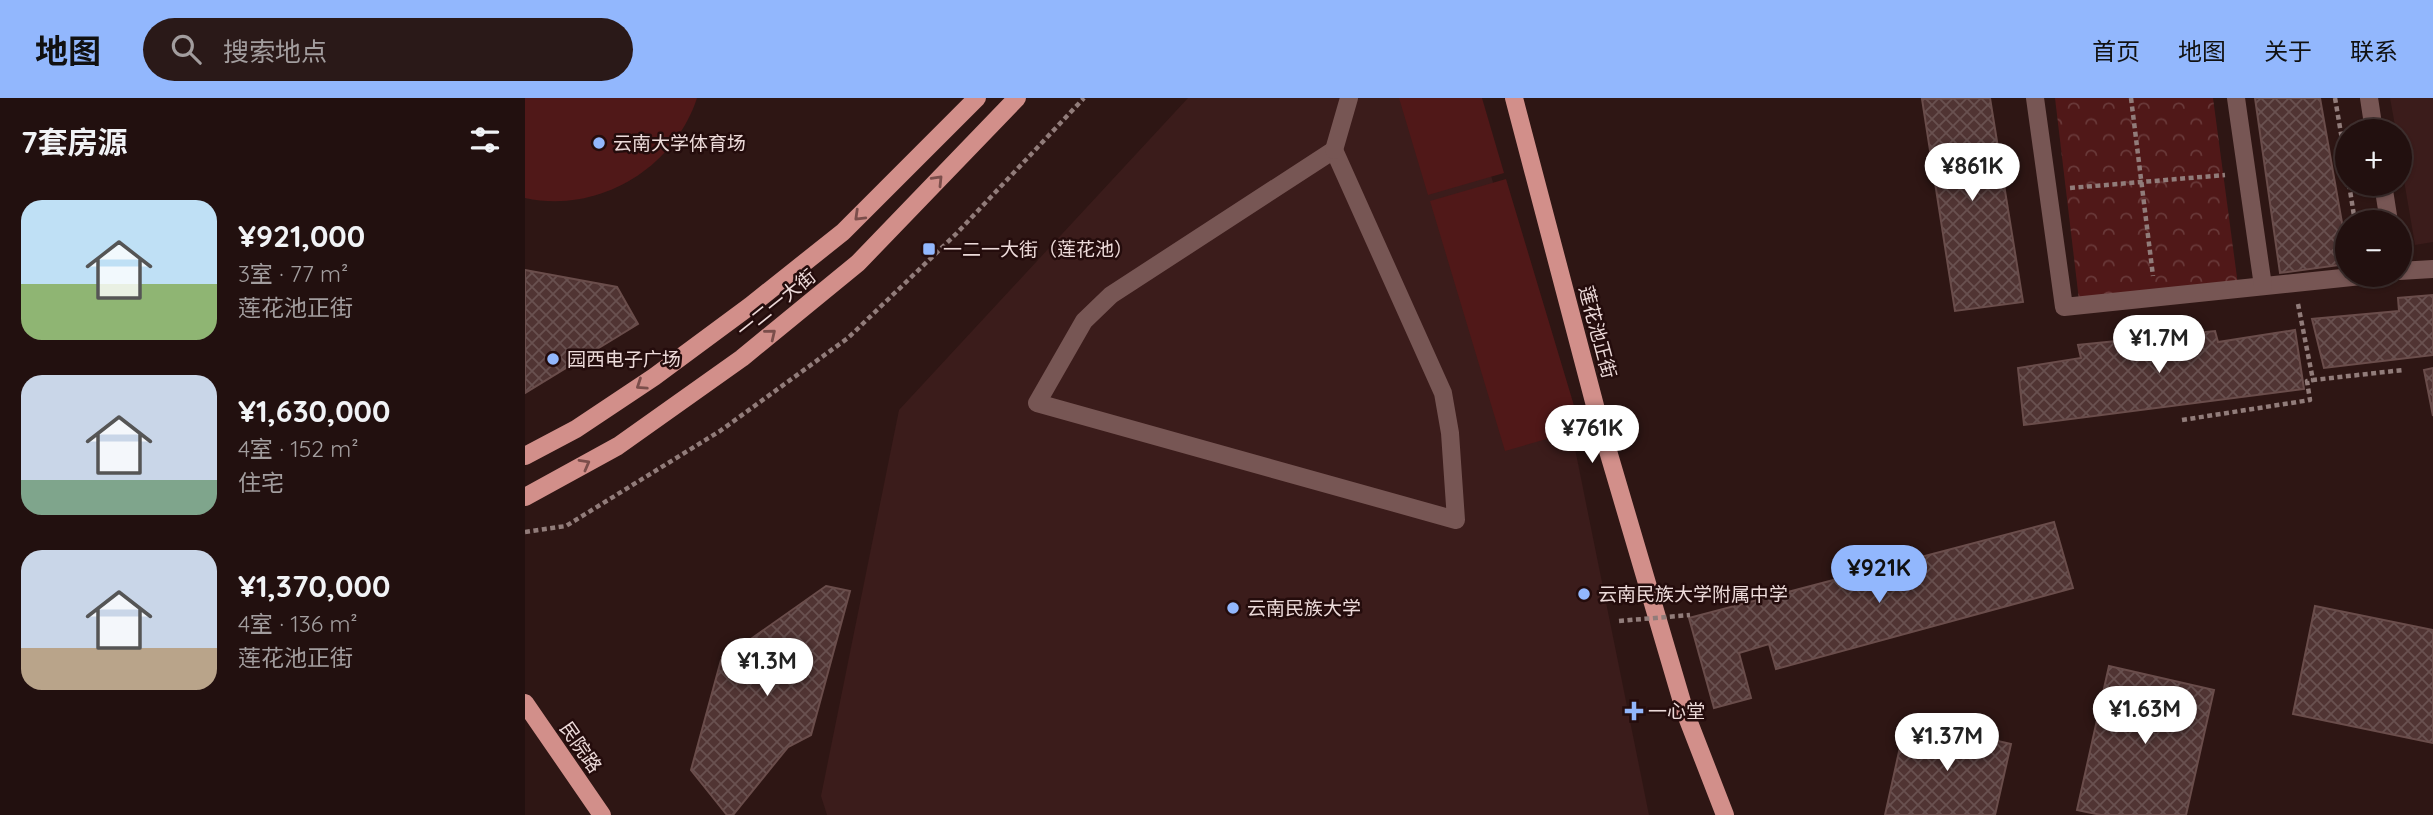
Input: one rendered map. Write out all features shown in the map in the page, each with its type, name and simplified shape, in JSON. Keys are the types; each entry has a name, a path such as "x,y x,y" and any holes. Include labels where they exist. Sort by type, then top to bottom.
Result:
{"main road":[{"name":"一二一大街","path":"525,456 576,429 632,392 750,306 843,232 977,98"},
{"name":"一二一大街","path":"525,497 618,446 742,358 848,272 1017,98"},
{"name":"莲花池正街","path":"1514,98 1598,417 1685,712 1725,815"},
{"name":"民院路","path":"525,703 603,815"}],"street":[{"path":"1334,150 1111,295 1084,321 1037,403 1457,520 1450,433 1443,393 1334,150 1349,98"},
{"path":"2035,98 2064,307 2335,279"},
{"path":"2236,98 2263,286"},
{"path":"2369,98 2372,119"},
{"path":"2412,270 2433,269"}],"path":[{"path":"525,532 566,526 720,431 848,338 957,233 1084,98"},
{"path":"2131,98 2156,298"},
{"path":"2336,98 2339,119"},
{"path":"2048,190 2247,174"},
{"path":"2293,283 2313,380"},
{"path":"2182,420 2310,400 2307,381 2403,370"},
{"path":"1619,621 1690,615"}],"shaded area":[{"name":"云南民族大学","path":"1188,98 1466,98 1569,419 1649,815 827,815 821,796 899,410"},
{"path":"2390,98 2433,98 2433,242 2415,245 2412,210 2409,210 2407,196 2412,196 2412,119 2394,119"}],"green space":[{"name":"云南大学体育场","path":"525,98 697,98 686,123 671,145 652,165 606,192 580,199 553,201 525,198"},
{"path":"1399,98 1482,98 1504,173 1428,195"},
{"path":"2055,98 2213,98 2238,285 2079,300"},
{"path":"1506,179 1581,429 1505,451 1430,201"}],"building":[{"path":"1990,98 2023,302 1955,311 1922,99"},
{"path":"2255,98 2320,98 2335,196 2337,196 2340,210 2335,210 2335,266 2280,273"},
{"name":"园西电子广场","path":"525,270 617,287 638,324 525,393"},
{"path":"2433,295 2433,355 2324,368 2312,319 2399,311 2398,298"},
{"path":"2295,330 2304,389 2024,425 2018,368 2081,358 2078,345 2215,331 2218,342"},
{"path":"2433,368 2433,416 2424,370"},
{"path":"2054,522 2073,588 1776,669 1769,644 1739,653 1751,698 1714,708 1689,618"},
{"path":"826,586 850,591 811,735 788,747 733,815 727,815 691,770 721,660"},
{"path":"2315,606 2433,630 2433,743 2293,714"},
{"path":"2109,666 2214,690 2186,815 2101,815 2077,810"},
{"path":"1906,720 2011,744 1995,815 1885,815"}],"place":[{"name":"云南大学体育场","path":"599,143"},
{"name":"一二一大街（莲花池）","path":"929,249"},
{"name":"园西电子广场","path":"553,359"},
{"name":"云南民族大学附属中学","path":"1584,594"},
{"name":"云南民族大学","path":"1233,608"},
{"name":"一心堂","path":"1634,711"}]}
